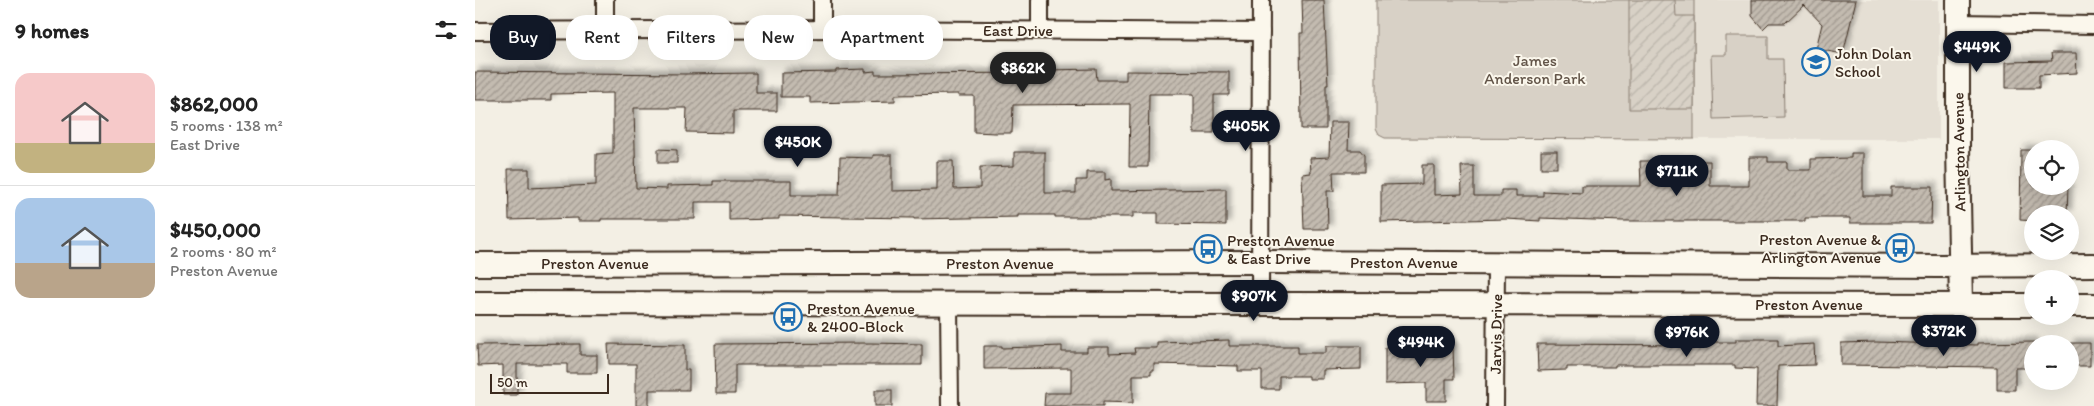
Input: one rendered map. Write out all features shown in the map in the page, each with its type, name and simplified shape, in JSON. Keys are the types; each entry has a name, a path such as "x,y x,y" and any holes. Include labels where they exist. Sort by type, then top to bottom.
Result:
{"main road":[{"name":"Arlington Avenue","path":"1958,0 1961,304"},
{"name":"Preston Avenue","path":"475,264 1261,262 2094,265"},
{"name":"Preston Avenue","path":"475,303 2024,305"},
{"path":"2079,305 2094,305"}],"street":[{"path":"605,0 605,15"},
{"path":"822,0 822,29"},
{"path":"1040,0 1040,30"},
{"path":"1260,304 1261,0"},
{"path":"1958,24 2094,25"},
{"name":"East Drive","path":"638,31 822,29 1261,32"},
{"name":"East Drive","path":"475,31 566,31"},
{"name":"Jarvis Drive","path":"1495,406 1496,263"},
{"path":"949,304 950,406"}],"shaded area":[{"name":"John Dolan School","path":"1694,0 1939,0 1939,139 1694,139"}],"green space":[{"name":"James Anderson Park","path":"1376,0 1694,0 1694,139 1385,138 1379,135 1376,129"},
{"path":"1629,0 1675,0 1676,16 1694,16 1694,109 1629,109"},
{"path":"1726,36 1768,36 1768,59 1783,59 1784,117 1713,119 1711,55 1726,55"}],"building":[{"path":"1302,0 1324,0 1328,85 1326,85 1326,129 1301,129 1300,33 1303,33"},
{"path":"1752,0 1856,0 1843,54 1816,49 1822,24 1804,5 1785,23 1769,23 1763,29 1752,16"},
{"path":"2051,53 2076,53 2077,73 2039,75 2039,88 2006,88 2006,62 2052,61"},
{"path":"865,69 865,72 875,71 875,74 1047,73 1047,70 1096,69 1097,80 1126,80 1126,71 1229,72 1229,95 1214,95 1214,133 1194,133 1194,94 1149,94 1148,167 1129,167 1130,104 1013,105 1012,133 995,133 974,132 974,96 958,96 958,94 895,95 895,101 810,103 810,97 781,97 781,73 836,72 836,70"},
{"path":"475,72 756,73 756,93 777,93 777,111 733,111 733,133 686,132 687,108 634,108 636,188 667,189 667,186 713,185 713,181 791,181 791,195 839,195 840,157 873,158 873,155 892,155 892,191 937,190 937,161 953,161 954,189 980,188 980,167 1014,166 1014,152 1045,152 1045,193 1076,193 1076,180 1087,180 1087,172 1105,172 1105,180 1111,179 1111,191 1226,189 1226,225 1158,224 1158,213 1133,213 1133,217 1018,215 1018,217 914,219 779,216 779,219 729,220 729,202 695,202 695,219 601,219 601,221 578,221 578,218 509,220 508,169 529,169 529,188 596,185 596,154 613,153 613,93 551,94 551,100 475,100"},
{"path":"1330,122 1349,122 1348,150 1360,150 1364,155 1364,172 1333,172 1334,191 1327,191 1328,229 1304,229 1302,174 1311,173 1310,158 1329,157"},
{"path":"658,149 677,150 677,163 658,163"},
{"path":"2021,150 2024,150 2024,195 2068,195 2067,205 2024,205 2024,220 2020,220"},
{"path":"1541,151 1557,151 1557,168 1541,168"},
{"path":"1851,153 1863,153 1863,196 1891,196 1891,187 1932,187 1931,223 1850,223 1850,218 1805,218 1805,221 1622,221 1540,218 1540,221 1507,219 1381,222 1381,185 1422,184 1422,165 1434,165 1434,195 1462,194 1461,166 1474,166 1474,196 1501,196 1501,190 1516,190 1516,196 1543,196 1543,191 1582,193 1582,186 1641,186 1640,161 1710,161 1710,186 1749,186 1749,157 1768,157 1768,162 1787,162 1787,170 1811,170 1811,159 1851,158"},
{"path":"1736,339 1778,339 1778,346 1814,344 1815,365 1778,366 1777,406 1756,406 1757,369 1735,368 1735,365 1615,365 1615,367 1567,367 1567,370 1538,371 1537,344 1699,345 1699,342 1736,342"},
{"path":"1229,340 1229,346 1298,346 1298,353 1326,353 1326,346 1361,346 1361,369 1323,370 1323,379 1309,379 1309,376 1279,376 1279,389 1262,389 1262,371 1238,371 1238,366 1154,364 1154,371 1151,371 1151,375 1133,375 1133,403 1103,402 1103,406 1044,406 1045,393 1071,393 1071,368 984,369 984,346 1002,346 1002,348 1062,346 1062,352 1087,352 1087,347 1109,347 1109,354 1135,353 1134,348 1157,348 1157,342"},
{"path":"1876,342 1978,345 1978,343 2024,342 2024,368 2015,368 2015,390 1997,390 1997,367 1841,365 1841,343"},
{"path":"2079,343 2090,343 2090,366 2079,366"},
{"path":"580,344 580,355 597,355 597,373 567,373 567,364 517,364 517,395 503,395 503,365 478,366 477,345"},
{"path":"608,344 685,345 685,370 689,370 689,390 649,390 649,406 636,406 636,364 609,364"},
{"path":"715,344 922,344 922,365 735,365 735,394 716,394"},
{"path":"1385,347 1453,347 1454,379 1446,379 1446,401 1426,401 1426,383 1385,384"},
{"path":"875,390 892,390 892,406 875,406"}],"place":[{"name":"John Dolan School","path":"1816,62"},
{"name":"Preston Avenue & Arlington Avenue","path":"1900,248"},
{"name":"Preston Avenue & East Drive","path":"1208,249"},
{"name":"Preston Avenue & 2400-Block","path":"788,317"}]}
